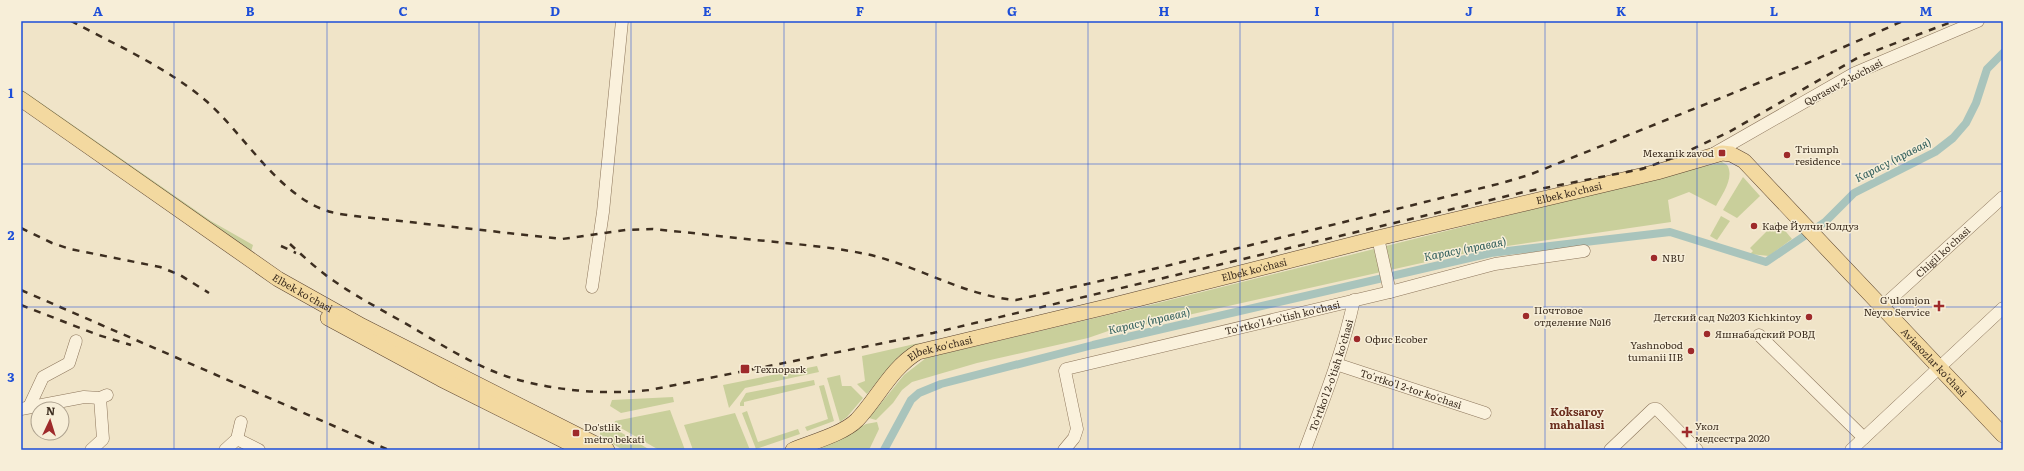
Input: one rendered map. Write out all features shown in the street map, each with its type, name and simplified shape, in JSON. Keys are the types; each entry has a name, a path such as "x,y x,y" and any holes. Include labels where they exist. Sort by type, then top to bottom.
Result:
{"main road":[{"name":"Elbek ko'chasi","path":"21,99 278,279 362,326 607,450"},
{"name":"Elbek ko'chasi","path":"21,109 275,287 356,335 583,450"},
{"name":"Elbek ko'chasi","path":"793,450 844,428 856,420 902,365 918,352 1378,238 1657,172 1714,154 1731,154"},
{"name":"Aviasozlar ko'chasi","path":"1731,154 1744,161 2003,435"},
{"name":"Elbek ko'chasi","path":"789,450 809,443"}],"street":[{"path":"592,287 603,212 622,21"},
{"name":"Qorasuv 2-koʻchasi","path":"1714,154 1855,73 1978,21"},
{"path":"1744,161 1742,151 1745,137"},
{"name":"Chigil ko'chasi","path":"1882,307 2003,197"},
{"path":"1378,238 1388,281"},
{"name":"To'rtko'l 4-o'tish ko'chasi","path":"1064,450 1074,438 1077,429 1065,371 1066,369 1354,300 1388,281 1584,251"},
{"name":"To'rtko'l 2-o'tish ko'chasi","path":"1305,450 1348,330 1354,300"},
{"path":"1851,450 2003,308"},
{"path":"1759,335 1864,438"},
{"path":"25,408 43,377 69,363 76,341"},
{"name":"To'rtko'l 2-tor ko'chasi","path":"1336,364 1485,413"},
{"path":"25,408 84,397 104,396 103,439 91,450"},
{"path":"1610,450 1653,409 1656,409 1697,450"},
{"path":"225,450 237,439 241,422"},
{"path":"237,439 258,450"}],"green space":[{"path":"21,89 211,221 253,245 250,255 21,95"},
{"path":"1722,162 1727,165 1730,175 1727,186 1716,206 1689,192 1668,200 1671,222 1480,250 1121,330 1114,329 1088,338 977,363 912,382 902,390 893,403 876,420 869,418 904,375 926,358 1146,306"},
{"path":"1743,177 1760,196 1737,218 1723,210"},
{"path":"1721,216 1730,221 1717,240 1710,236"},
{"path":"1777,221 1792,239 1769,256 1750,254 1753,251 1750,248"},
{"path":"919,343 898,357 867,394 857,384 865,381 862,356"},
{"path":"817,366 819,372 745,388 729,408 723,385"},
{"path":"840,375 842,386 851,386 863,398 847,417 840,422 827,378"},
{"path":"814,380 815,385 744,402 744,406 740,406 740,403 746,393"},
{"path":"824,385 834,421 807,431 805,427 828,419 819,386"},
{"path":"673,397 674,402 621,413 610,406 612,400"},
{"path":"670,410 685,450 659,450 614,424 615,421"},
{"path":"747,411 758,442 798,429 800,434 756,449 742,413"},
{"path":"735,413 750,450 693,450 684,425"},
{"path":"877,422 879,429 869,450 818,450 866,424"},
{"path":"617,430 650,450 623,450 600,436 600,432"}],"waterway":[{"name":"Карасу (правая)","path":"884,450 911,400 919,393 941,384 1093,345 1491,253 1670,232 1766,262 1825,222 1854,193 1935,152 1953,138 1966,123 1976,103 1987,69 2003,53"}],"railway":[{"path":"71,21 140,57 190,88 205,100 234,129 279,179 312,205 331,212 562,239 626,230 653,229 821,247 866,254 885,259 978,293 1016,300 1162,267 1529,175 1803,65 1903,21"},
{"path":"290,244 328,277 344,288 454,352 502,375 531,383 582,391 616,392 650,390 933,333 1524,192 1642,169 1675,157 1729,132 1859,57 1954,21"},
{"path":"21,228 52,243 70,249 160,267 180,275 209,293"},
{"path":"281,246 296,253"},
{"path":"21,290 389,450"},
{"path":"21,305 98,335 131,345"}],"place":[{"name":"Mexanik zavod","path":"1722,153"},
{"name":"Triumph residence","path":"1787,155"},
{"name":"Кафе Йулчи Юлдуз","path":"1754,226"},
{"name":"NBU","path":"1654,258"},
{"name":"G'ulomjon Neyro Service","path":"1939,306"},
{"name":"Почтовое отделение №16","path":"1526,316"},
{"name":"Детский сад №203 Kichkintoy","path":"1809,317"},
{"name":"Яшнабадский РОВД","path":"1707,334"},
{"name":"Офис Ecober","path":"1357,339"},
{"name":"Yashnobod tumanii IIB","path":"1691,351"},
{"name":"Texnopark","path":"745,369"},
{"name":"Укол медсестра 2020","path":"1687,432"},
{"name":"Do'stlik metro bekati","path":"576,433"}],"district":[{"name":"Koʻksaroy mahallasi","path":"1577,418"}]}
